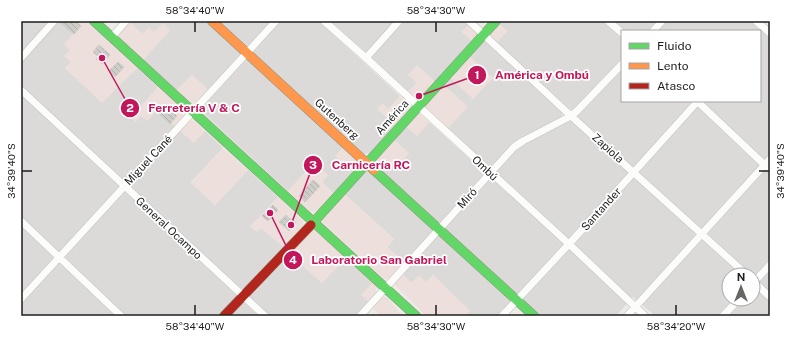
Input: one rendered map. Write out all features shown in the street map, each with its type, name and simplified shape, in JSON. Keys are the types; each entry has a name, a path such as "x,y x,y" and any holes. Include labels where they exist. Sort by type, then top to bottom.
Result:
{"street":[{"path":"21,58 54,21"},
{"path":"94,21 416,316"},
{"path":"112,37 126,21"},
{"name":"Gutenberg","path":"212,21 534,316"},
{"name":"Miguel Cané","path":"21,299 276,21"},
{"name":"Ombú","path":"324,21 491,172 645,316"},
{"path":"366,58 398,21"},
{"name":"Zapiola","path":"469,21 571,116 738,267"},
{"name":"América","path":"224,316 496,21"},
{"path":"608,21 621,32"},
{"path":"654,30 662,21"},
{"path":"756,21 765,32"},
{"name":"Miró","path":"360,316 518,144 578,111 621,65"},
{"name":"General Ocampo","path":"21,90 265,316"},
{"name":"Santander","path":"502,316 697,102"},
{"path":"628,316 702,234 768,165 699,102"},
{"path":"21,221 117,315"},
{"path":"761,274 770,265"},
{"path":"761,289 770,297"},
{"path":"723,316 731,307"}],"shaded area":[{"path":"21,21 50,21 21,53"},
{"path":"58,21 74,33 71,50 71,62 65,68 102,102 137,68 158,87 131,118 157,110 175,126 126,179 119,178 21,87 21,62"},
{"path":"60,21 86,21 137,68 102,103 65,68 71,62 64,56 70,50 64,44 74,33"},
{"path":"129,21 209,21 240,53 240,55 208,90 192,75 177,90 143,60 170,30 142,34"},
{"path":"218,21 272,21 250,45 247,46 244,45"},
{"path":"279,21 319,21 400,96 388,109 395,125 370,153 364,154 253,56 252,51"},
{"path":"328,21 396,21 368,51 361,52"},
{"path":"401,21 465,21 469,24 462,32 472,41 435,82 416,65 417,83 407,93 370,59"},
{"path":"500,21 604,21 621,37 621,61 578,108 573,110 570,109 496,43 507,31 498,23"},
{"path":"614,21 658,21 650,30 624,30"},
{"path":"666,21 751,21 770,38 770,316 655,316 633,297 616,316 541,316 446,230 446,225 518,147 570,119 621,69 621,102 761,102 761,30 658,30"},
{"path":"129,22 142,34 149,27 154,32 163,23 170,30 143,60 119,38 118,35"},
{"path":"498,23 507,31 496,43 489,36"},
{"path":"469,24 477,34 472,41 462,32"},
{"path":"483,41 485,41 562,110 561,118 491,167 489,167 446,130 443,84"},
{"path":"469,56 493,78 473,99 449,77"},
{"path":"246,58 345,145 352,172 333,193 322,182 328,175 314,163 288,191 201,111 201,107"},
{"path":"417,65 435,82 419,99 413,99 407,93 417,83 408,75"},
{"path":"192,75 208,90 197,102 194,103 190,102 177,90"},
{"path":"443,84 468,107 446,130 424,109 423,105"},
{"path":"158,87 183,109 184,115 175,126 157,110 147,121 141,116 136,122 131,118"},
{"path":"21,93 261,316 21,316"},
{"path":"400,96 408,103 410,108 395,125 377,109 383,103 388,109"},
{"path":"417,114 420,114 429,122 417,136 405,125"},
{"path":"190,120 194,121 205,131 194,143 179,130"},
{"path":"429,122 483,171 484,175 442,222 438,222 380,169 389,160 396,167 408,154 393,139 405,125 417,136"},
{"path":"179,130 194,142 205,131 223,148 191,182 215,205 248,170 278,197 250,227 261,228 284,247 244,288 238,287 130,185"},
{"path":"393,139 409,153 396,167 389,160 380,169 373,163"},
{"path":"345,145 360,162 360,164 352,172 335,156"},
{"path":"223,148 248,170 215,205 191,183"},
{"path":"314,163 328,175 322,182 333,193 318,210 313,212 288,191"},
{"path":"365,167 433,227 433,233 404,262 387,247 394,239 342,192"},
{"path":"342,192 394,239 387,247 404,262 391,277 386,279 383,278 321,221 321,218"},
{"path":"278,197 303,221 303,225 284,247 261,228 257,232 250,227"},
{"path":"311,230 316,232 345,258 322,283 288,252"},
{"path":"440,235 511,300 498,316 465,316 470,311 433,275 426,282 411,283 402,273 437,236"},
{"path":"288,252 322,283 345,258 373,284 376,288 375,294 355,316 271,316 250,297 250,294"},
{"path":"402,273 411,283 419,275 426,282 433,275 470,311 465,316 426,316 395,285 394,283"},
{"path":"372,283 376,288 376,291 368,301 361,295"},
{"path":"385,297 388,298 402,316 381,316 372,308 380,299"}],"building":[{"path":"63,21 75,21 81,26 74,34 61,23"},
{"path":"99,45 105,50 99,57 93,52"},
{"path":"105,50 110,55 102,64 96,59"},
{"path":"118,62 124,67 115,77 109,71"},
{"path":"164,105 177,116 170,124 158,113"},
{"path":"313,180 320,186 305,202 299,196"},
{"path":"273,205 278,210 268,221 262,216"},
{"path":"286,215 289,218 282,225 279,222"},
{"path":"289,218 292,220 286,228 282,225"},
{"path":"292,220 296,223 289,231 286,228"}],"traffic: fast":[{"path":"94,21 416,316"},
{"path":"311,225 496,21"},
{"path":"374,170 534,316"}],"traffic: slow":[{"path":"212,21 374,170"}],"traffic: jam":[{"path":"224,316 311,225"}],"place":[{"name":"Ferretería V & C","path":"102,58"},
{"name":"América y Ombú","path":"419,96"},
{"name":"Laboratorio San Gabriel","path":"270,213"},
{"name":"Carnicería RC","path":"291,225"}]}
